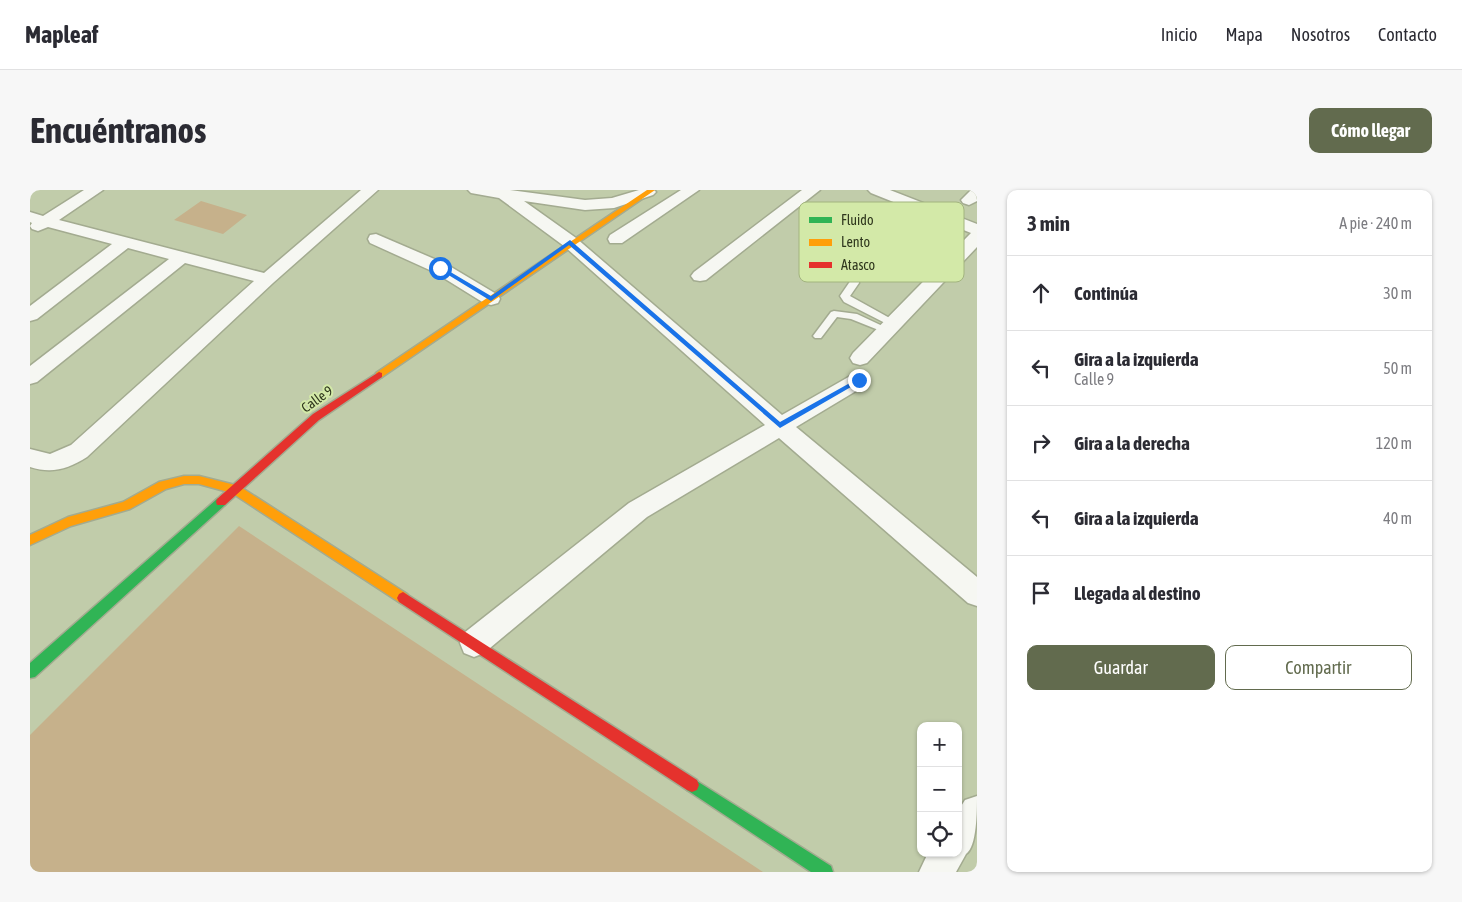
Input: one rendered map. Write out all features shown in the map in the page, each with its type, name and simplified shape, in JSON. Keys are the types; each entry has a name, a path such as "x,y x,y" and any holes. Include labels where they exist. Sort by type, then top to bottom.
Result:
{"street":[{"path":"30,231 38,219 95,190"},
{"path":"30,458 42,463 58,463 79,451 267,279 370,190"},
{"path":"476,190 590,205 614,203 650,191"},
{"path":"616,239 691,190"},
{"path":"700,276 812,190"},
{"path":"876,190 906,202"},
{"name":"Calle 9","path":"30,672 316,417 491,299 570,242 650,191"},
{"path":"504,194 570,242 780,426 977,594"},
{"path":"38,219 267,279"},
{"path":"964,225 977,230"},
{"path":"964,250 977,237"},
{"path":"376,239 440,268 491,299"},
{"path":"30,315 125,242"},
{"path":"30,377 182,257"},
{"path":"860,358 933,282"},
{"path":"474,643 638,510 859,380"},
{"path":"30,540 68,522 126,506 163,486 184,480 199,480 235,489 825,872"},
{"path":"962,834 977,812"},
{"path":"936,872 946,857"}],"lane":[{"path":"855,282 845,296 847,300 889,326"},
{"path":"818,336 834,314 842,313 889,326"}],"shaded area":[{"path":"201,201 247,215 223,234 174,220"},
{"path":"239,526 763,872 30,872 30,735"}],"traffic: fast":[{"path":"30,672 221,502"},
{"path":"692,785 825,872"}],"traffic: slow":[{"path":"379,375 652,190"},
{"path":"30,540 68,522 126,506 163,485 184,480 199,480 235,489 403,598"}],"traffic: jam":[{"path":"221,502 316,417 379,375"},
{"path":"403,598 692,785"}],"route":[{"path":"440,268 491,299 570,242 780,426 859,380"}]}
